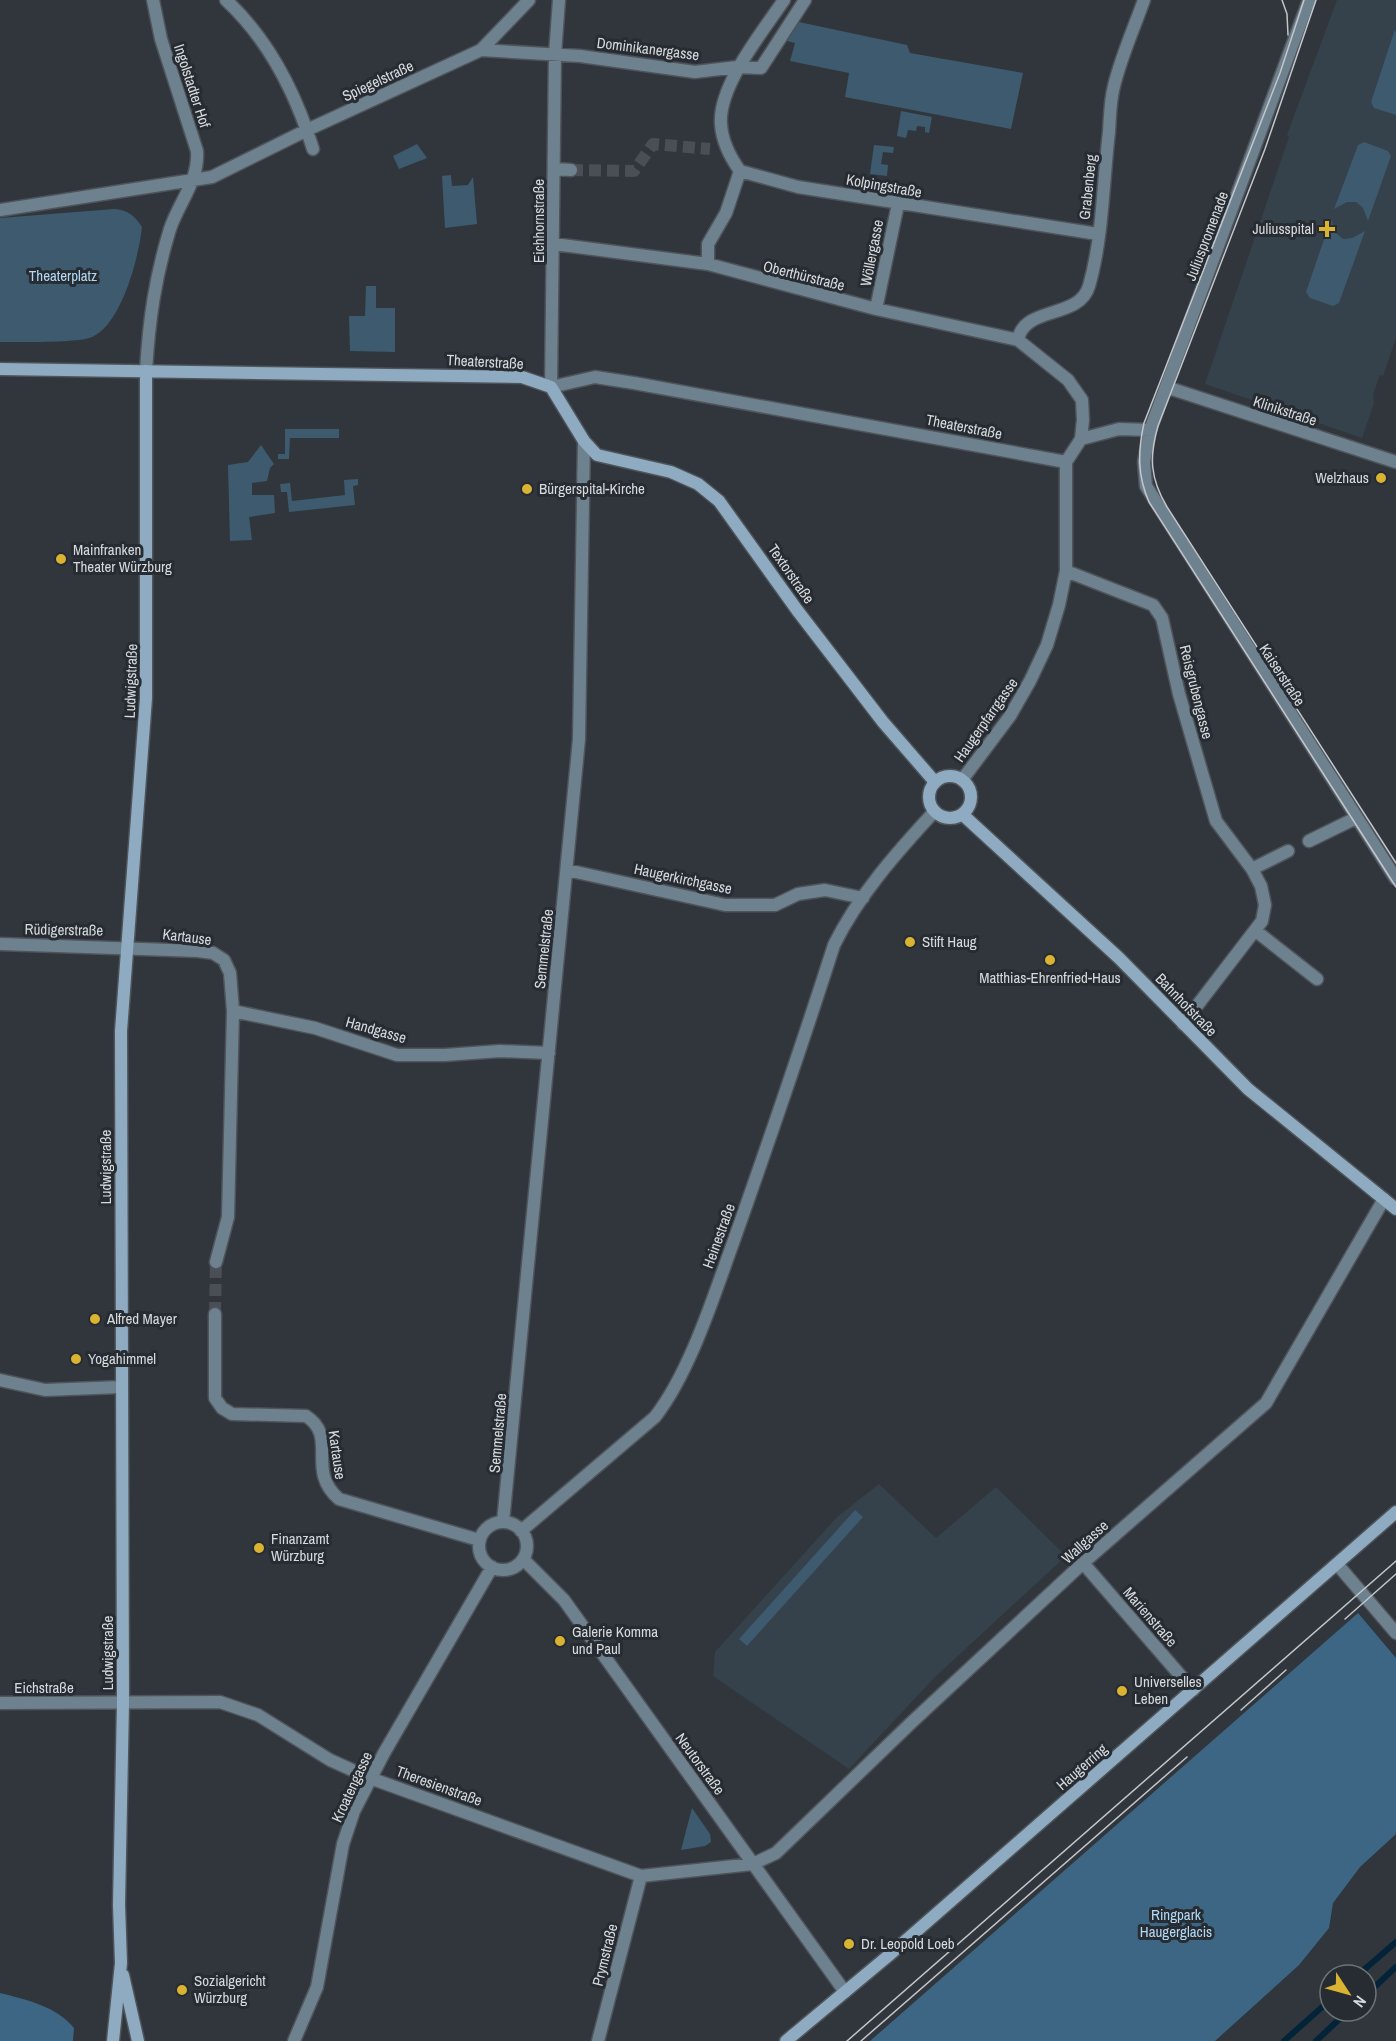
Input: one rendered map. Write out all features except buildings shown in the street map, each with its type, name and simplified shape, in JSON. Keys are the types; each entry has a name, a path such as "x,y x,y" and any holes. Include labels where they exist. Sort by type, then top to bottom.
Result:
{"street":[{"name":"Ingolstadter Hof","path":"153,0 161,39 197,151 198,167 193,181"},
{"path":"226,0 269,52 301,110 313,149"},
{"path":"481,50 529,0"},
{"name":"Eichhornstraße","path":"551,387 555,54 559,0"},
{"path":"708,264 708,244 726,213 740,171 727,151 721,123 737,67 784,0"},
{"name":"Dominikanergasse","path":"555,54 695,72 737,67 761,68 805,0"},
{"name":"Grabenberg","path":"1018,340 1020,329 1028,322 1072,306 1085,296 1098,234 1113,87 1144,0"},
{"name":"Juliuspromenade","path":"1146,486 1144,462 1150,430 1235,206 1309,0"},
{"name":"Spiegelstraße","path":"193,181 212,177 307,130 481,50"},
{"path":"481,50 555,54"},
{"path":"554,169 571,170"},
{"name":"Kolpingstraße","path":"740,171 798,187 1025,225 1098,234"},
{"path":"0,210 193,181"},
{"path":"146,371 150,310 158,270 171,225 193,181"},
{"name":"Wöllergasse","path":"876,309 898,204"},
{"name":"Oberthürstraße","path":"554,244 708,264 770,283 876,309 1018,340 1068,380 1082,400 1081,439"},
{"name":"Theaterstraße","path":"0,369 231,370 522,377 551,387 595,377 1066,462"},
{"name":"Ludwigstraße","path":"113,2041 121,1963 119,1905 123,1703 121,1031 146,698 146,371"},
{"path":"551,387 584,441"},
{"name":"Klinikstraße","path":"1166,387 1396,462"},
{"path":"1066,462 1081,439 1119,429 1150,430"},
{"name":"Textorstraße","path":"584,441 597,455 671,472 699,484 719,501 826,647 884,722 935,782"},
{"name":"Semmelstraße","path":"503,1522 581,706 584,441"},
{"name":"Haugerpfarrgasse","path":"962,780 1010,716 1030,681 1053,626 1066,571 1066,462"},
{"name":"Kaiserstraße","path":"1146,486 1396,879"},
{"name":"Reisgrubengasse","path":"1066,571 1153,605 1162,618 1179,694 1216,821 1252,869 1265,905 1262,921 1256,931 1183,1024"},
{"path":"948,776 962,780 971,797 967,810 962,814 945,818 934,812 929,794 935,782 948,776"},
{"path":"862,898 934,812"},
{"name":"Bahnhofstraße","path":"962,814 1119,958 1248,1089 1396,1209"},
{"path":"1309,841 1356,818"},
{"path":"1252,869 1288,851"},
{"name":"Haugerkirchgasse","path":"567,870 725,905 775,905 798,894 825,890 862,898"},
{"name":"Heinestraße","path":"521,1531 655,1417 670,1397 715,1291 769,1143 834,945 846,921 862,898"},
{"path":"1256,931 1317,979"},
{"name":"Rüdigerstraße","path":"0,944 128,946"},
{"name":"Kartause","path":"128,946 198,951 224,960 230,973 233,1011 228,1216 216,1262"},
{"name":"Handgasse","path":"233,1011 315,1028 397,1055 445,1055 500,1051 549,1053"},
{"name":"Wallgasse","path":"753,1864 776,1853 912,1722 1083,1563 1266,1403 1384,1199"},
{"name":"Kartause","path":"215,1314 215,1398 222,1408 232,1414 306,1416 322,1431 322,1476 327,1488 339,1499 481,1536"},
{"path":"0,1380 45,1390 121,1387"},
{"name":"Haugerring","path":"786,2041 1396,1512"},
{"path":"503,1522 514,1525 521,1531 526,1542 523,1559 509,1569 492,1568 482,1558 481,1536 489,1526 503,1522"},
{"name":"Neutorstraße","path":"523,1559 564,1600 845,1992"},
{"name":"Marienstraße","path":"1083,1563 1193,1690"},
{"path":"1337,1564 1396,1633"},
{"name":"Kroatengasse","path":"294,2041 316,1987 343,1844 370,1778 492,1568"},
{"name":"Theresienstraße","path":"123,1703 220,1702 258,1715 330,1760 370,1778 641,1876 753,1864"},
{"name":"Eichstraße","path":"0,1703 123,1703"},
{"name":"Prymstraße","path":"598,2041 641,1876"},
{"name":"Ludwigstraße","path":"121,1963 138,2041"}],"shaded area":[{"name":"Juliusspital","path":"1337,0 1396,0 1396,338 1383,376 1380,375 1373,394 1374,403 1362,438 1205,384 1289,137 1287,135"},
{"path":"879,1484 936,1538 996,1487 1066,1556 934,1678 849,1769 713,1676 715,1652 837,1517"}],"green space":[{"path":"799,22 907,45 910,53 1023,73 1011,129 845,97 849,73 790,61 795,43 787,41"},
{"path":"1395,29 1396,115 1374,108 1371,102"},
{"path":"901,111 932,117 929,133 925,132 925,127 917,126 916,131 908,130 906,138 897,136"},
{"path":"1364,142 1388,151 1391,156 1368,221 1363,208 1356,202 1347,202 1334,209 1358,145"},
{"path":"417,144 427,158 399,169 393,156"},
{"path":"874,145 894,147 893,153 883,152 881,164 888,165 887,176 870,174"},
{"path":"451,175 452,186 468,185 473,177 477,224 445,228 442,176"},
{"name":"Theaterplatz","path":"114,209 130,214 142,227 137,255 127,288 112,318 103,330 85,339 0,342 0,218"},
{"path":"1331,219 1336,233 1343,239 1352,238 1365,231 1339,303 1333,306 1310,298 1306,292"},
{"path":"366,286 376,286 376,308 395,308 395,352 350,351 349,316 365,316"},
{"path":"285,429 339,429 339,438 290,438 289,459 278,459 278,454 285,454"},
{"path":"261,445 274,464 270,468 267,481 252,483 252,495 274,495 275,513 249,517 252,540 230,541 228,465 248,462"},
{"path":"358,479 358,485 353,486 355,505 289,512 287,492 281,492 280,484 290,483 292,501 345,495 344,480"},
{"path":"855,1510 863,1517 747,1646 739,1639"},
{"name":"Ringpark Haugerglacis","path":"1358,1613 1396,1658 1396,1834 1360,1867 1333,1903 1329,1928 1299,1965 1215,2041 870,2041"},
{"path":"692,1808 710,1834 711,1842 705,1846 681,1850"},
{"path":"0,1993 40,2005 59,2014 74,2028 73,2041 0,2041"}],"waterway":[{"path":"1372,1963 1396,1942"},
{"path":"1378,1984 1396,1967"},
{"path":"1284,2041 1318,2011"},
{"path":"1316,2041 1335,2023"}],"tunnel":[{"path":"571,170 634,171 653,144 710,149"},
{"path":"215,1314 216,1262"}],"tram line":[{"path":"1282,0 1287,14 1288,35"},
{"path":"1304,0 1280,73 1144,423 1140,453 1141,473 1149,502 1396,887"},
{"path":"1316,0 1265,149 1158,426 1152,458 1154,477 1167,507 1396,863"},
{"path":"847,2041 1396,1561"},
{"path":"1345,1619 1396,1574"},
{"path":"1241,1710 1286,1670"},
{"path":"861,2041 1187,1757"}],"place":[{"name":"Juliusspital","path":"1327,229"},
{"name":"Welzhaus","path":"1381,478"},
{"name":"Bürgerspital-Kirche","path":"527,489"},
{"name":"Mainfranken Theater Würzburg","path":"61,559"},
{"name":"Stift Haug","path":"910,942"},
{"name":"Matthias-Ehrenfried-Haus","path":"1050,960"},
{"name":"Alfred Mayer","path":"95,1319"},
{"name":"Yogahimmel","path":"76,1359"},
{"name":"Finanzamt Würzburg","path":"259,1548"},
{"name":"Galerie Komma und Paul","path":"560,1641"},
{"name":"Universelles Leben","path":"1122,1691"},
{"name":"Dr. Leopold Loeb","path":"849,1944"},
{"name":"Sozialgericht Würzburg","path":"182,1990"}]}
